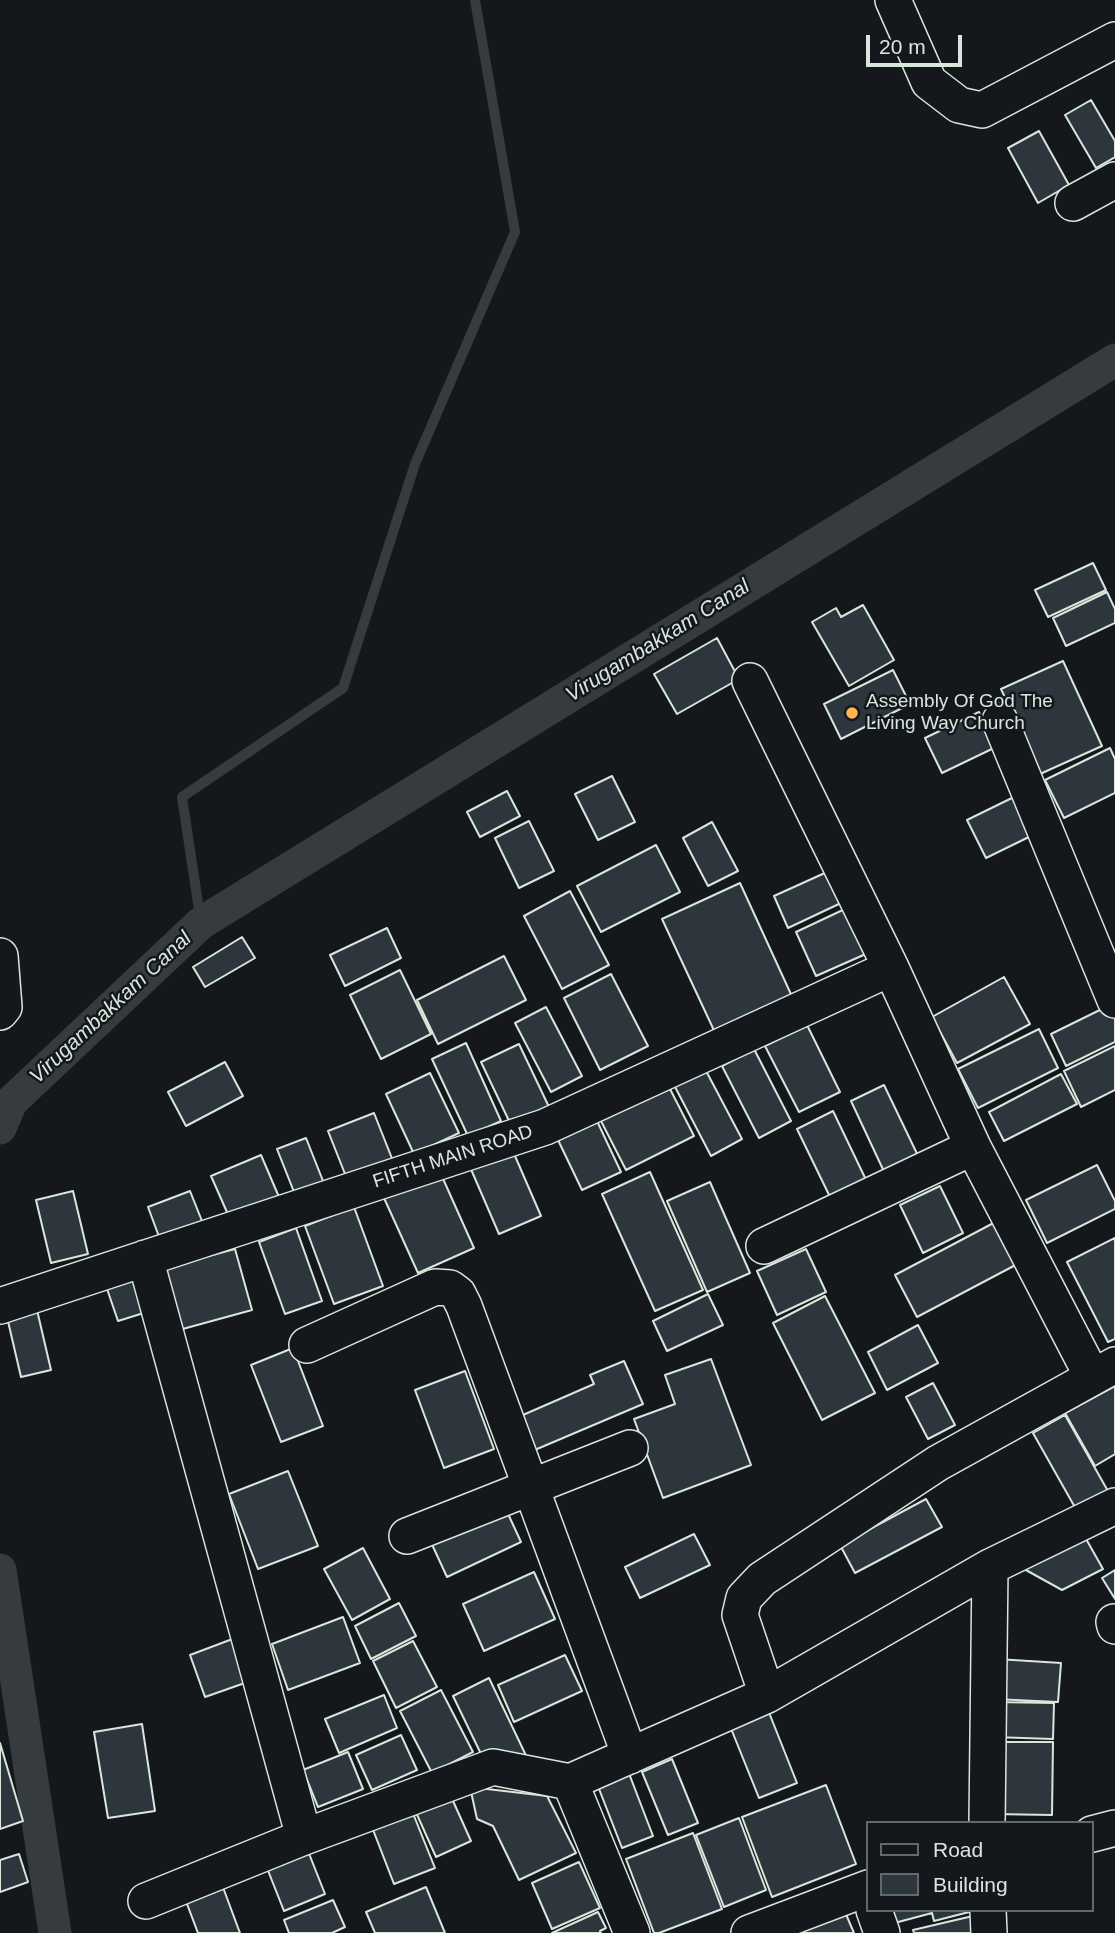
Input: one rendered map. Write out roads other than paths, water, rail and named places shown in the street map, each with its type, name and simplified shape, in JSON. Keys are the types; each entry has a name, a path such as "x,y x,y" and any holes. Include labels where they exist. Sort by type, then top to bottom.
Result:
{"street":[{"path":"893,0 929,82 959,105 982,110 1115,40"},
{"path":"1073,203 1115,180"},
{"path":"750,681 891,968 972,1147 1103,1370 938,1463 762,1579 744,1598 740,1615 767,1695"},
{"path":"1000,721 1115,1000"},
{"path":"0,956 1,1008"},
{"name":"FIFTH MAIN ROAD","path":"0,1306 545,1127 891,968"},
{"path":"764,1246 972,1147"},
{"path":"145,1258 304,1837"},
{"path":"307,1345 435,1287 450,1288 458,1293 630,1756"},
{"path":"407,1536 630,1448"},
{"path":"146,1901 304,1837 493,1767 570,1782 767,1695 990,1567 1115,1506"},
{"path":"987,1821 990,1567"},
{"path":"570,1782 632,1933"},
{"path":"1094,1833 1115,1828"},
{"path":"749,1933 866,1896"},
{"path":"875,1912 882,1933"},
{"path":"988,1912 989,1933"}],"waterway":[{"name":"Virugambakkam Canal","path":"201,923 182,797 343,688 415,464 515,232 475,0"},
{"name":"Virugambakkam Canal","path":"0,1128 11,1102 201,923 1115,360"},
{"name":"Virugambakkam Canal","path":"0,1570 55,1933"}],"place":[{"name":"Assembly Of God The Living Way Church","path":"852,713"}]}
